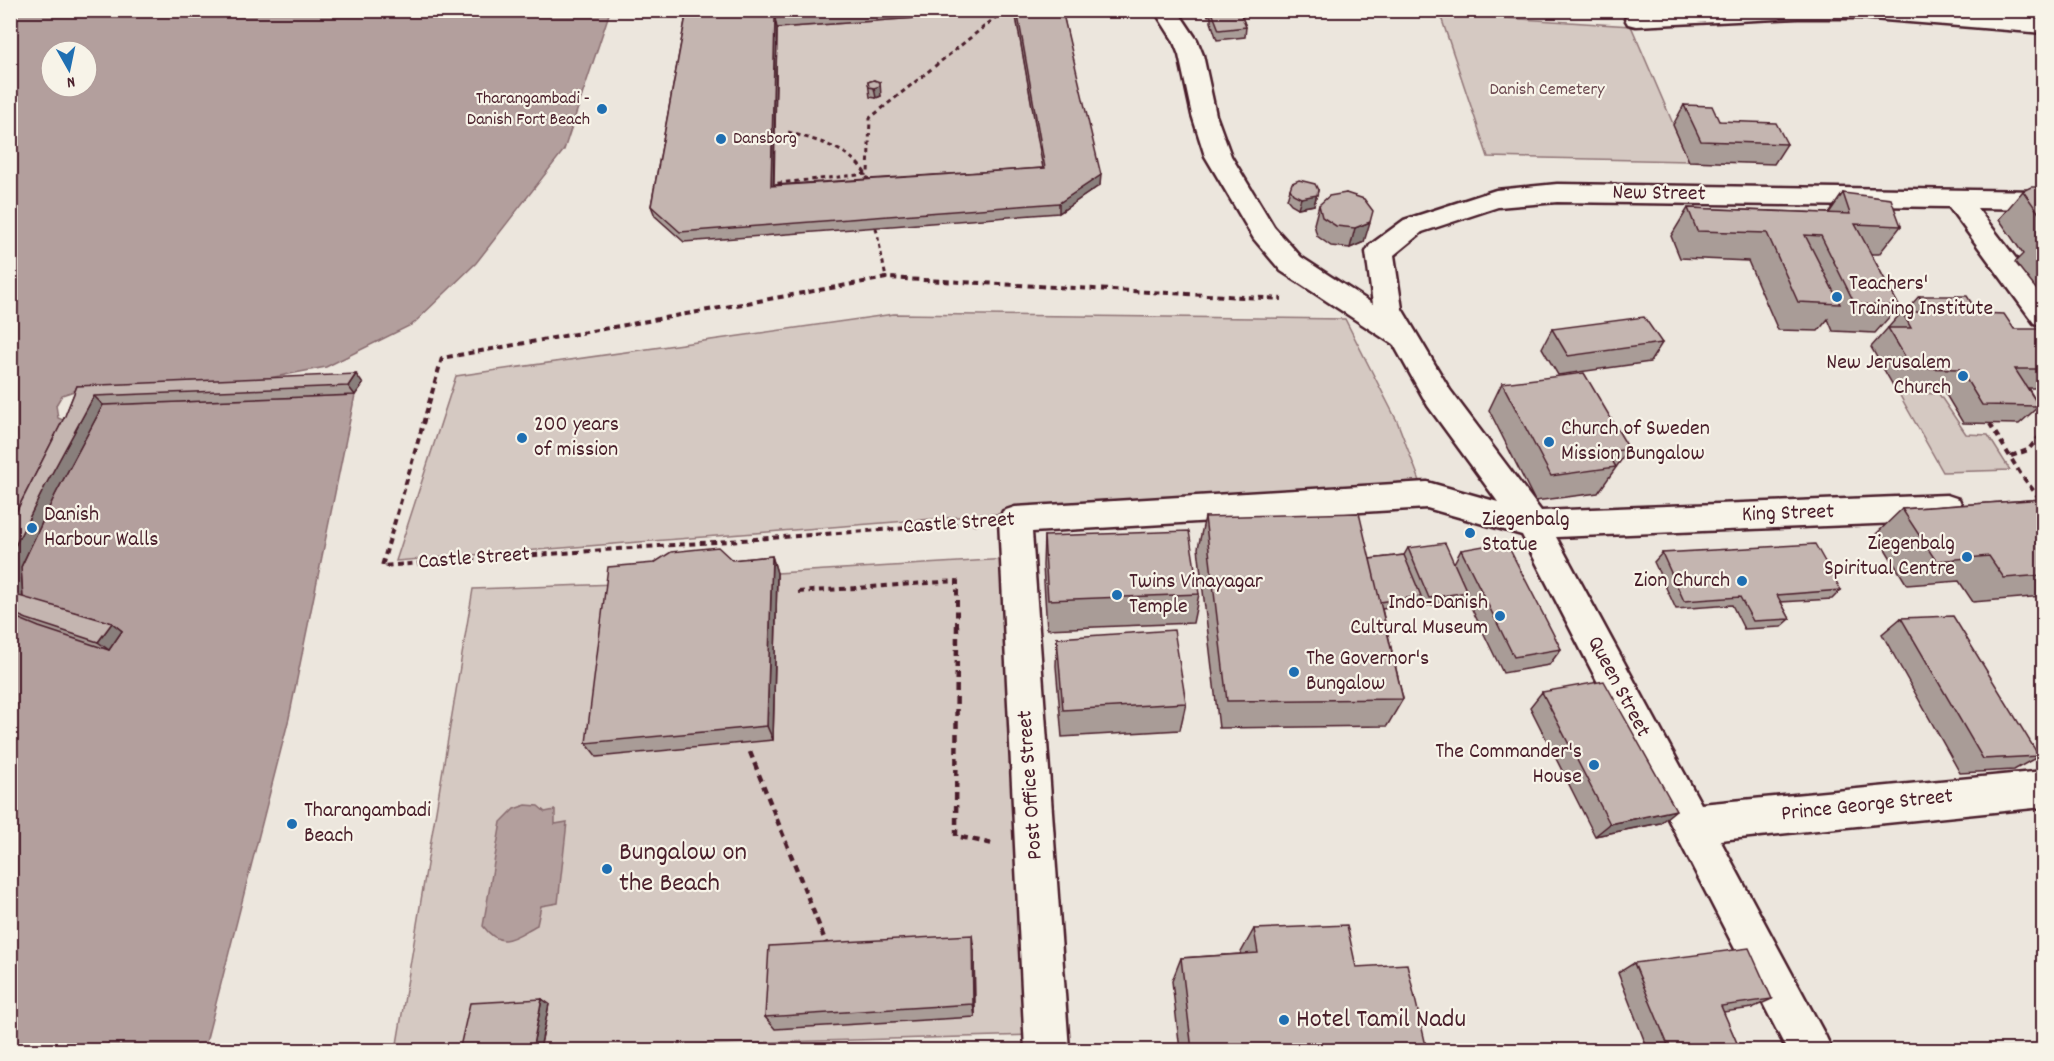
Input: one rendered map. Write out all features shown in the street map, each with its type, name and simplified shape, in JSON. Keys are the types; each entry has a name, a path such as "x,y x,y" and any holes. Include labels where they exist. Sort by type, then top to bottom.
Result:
{"street":[{"path":"1165,10 1185,40 1191,55 1204,115 1214,146 1239,195 1264,233 1292,264 1404,338"},
{"path":"1636,19 1798,11 1860,11 2043,26"},
{"name":"New Street","path":"1404,338 1388,309 1380,252 1413,226 1496,199 1557,193 2043,200"},
{"path":"1956,198 2043,316"},
{"name":"Queen Street","path":"1404,338 1439,398 1533,525 1810,1050"},
{"name":"Castle Street","path":"1015,520 1427,495 1533,525"},
{"name":"King Street","path":"1533,525 1972,507"},
{"name":"Post Office Street","path":"1015,520 1047,1050"},
{"name":"Prince George Street","path":"1691,824 2043,789"}],"path":[{"path":"871,188 868,174 870,118 1005,10"},
{"path":"788,132 840,149 868,174"},
{"path":"763,185 868,174"},
{"path":"876,228 886,278 1348,302"},
{"name":"Castle Street","path":"886,278 442,358 382,566 1015,520"},
{"path":"1990,424 2020,473 2043,504"},
{"path":"2011,456 2028,450 2043,431"},
{"path":"798,592 957,581 956,837 1036,850"},
{"path":"750,752 826,943"}],"green space":[{"path":"1015,11 1045,178 773,196 777,28"},
{"name":"Danish Cemetery","path":"1440,14 1631,26 1689,161 1488,157"},
{"path":"894,314 1345,319 1397,421 1420,481 396,561 456,376"},
{"path":"1898,392 1939,394 1966,434 1988,435 2010,470 1943,472"},
{"path":"1007,559 1031,1035 540,1049 548,1004 478,1008 469,1050 396,1050 473,589 617,584 773,740 777,573"}],"shaded area":[{"path":"10,11 610,11 564,150 476,263 413,324 326,367 269,378 80,389 62,395 56,405 58,418 75,425 103,405 355,395 289,718 204,1050 11,1050"},
{"path":"526,805 538,806 545,812 555,810 555,824 567,822 558,903 541,906 537,925 515,937 502,940 490,934 483,926 501,822 514,809"}],"building":[{"name":"Dansborg","path":"687,10 882,10 775,18 771,186 1045,168 1017,10 1062,10 1101,175 1059,203 680,232 651,206"},
{"path":"1239,10 1246,27 1219,30 1212,12"},
{"path":"874,80 880,82 880,86 869,87 868,82"},
{"path":"1684,105 1712,106 1719,121 1776,123 1787,144 1701,141"},
{"path":"1299,180 1315,184 1318,190 1317,195 1301,198 1293,194 1290,189 1292,183"},
{"path":"2031,187 2043,187 2043,219 2023,191"},
{"path":"1346,193 1364,199 1373,211 1370,222 1355,228 1336,226 1322,217 1319,205 1329,196"},
{"path":"1843,193 1891,199 1901,226 1855,224 1899,306 1855,304 1821,236 1805,235 1840,304 1798,302 1767,233 1697,231 1688,208 1850,214"},
{"name":"New Jerusalem Church","path":"1919,296 1967,296 1978,313 2004,314 2014,329 2038,329 2043,337 2043,369 2015,369 2039,406 1982,405 1960,369 1912,368 1888,328 1911,328 1902,312 1928,312"},
{"path":"1644,317 1662,343 1568,356 1552,329"},
{"path":"1584,373 1629,449 1607,452 1616,467 1551,476 1502,383"},
{"path":"356,374 348,386 94,396 10,556 10,524 65,416 77,386"},
{"path":"2043,499 2043,575 2004,578 1989,556 1936,561 1902,509"},
{"name":"The Governor's Bungalow","path":"1359,513 1403,699 1227,701 1205,517"},
{"path":"1189,531 1199,594 1048,600 1044,536"},
{"path":"1506,542 1561,649 1514,657 1461,550"},
{"path":"1445,543 1467,592 1429,598 1408,548"},
{"name":"Zion Church","path":"1815,544 1841,590 1777,595 1790,619 1753,621 1740,597 1684,601 1662,553"},
{"path":"718,547 732,560 772,556 767,726 586,743 608,567 654,563 671,552"},
{"path":"1404,555 1421,596 1380,602 1370,559"},
{"path":"10,574 12,594 112,623 98,642 10,612"},
{"path":"1953,616 2039,756 1983,759 1901,618"},
{"path":"1174,630 1186,703 1063,710 1057,638"},
{"name":"The Commander's House","path":"1604,681 1676,810 1610,824 1542,692"},
{"name":"Hotel Tamil Nadu","path":"1347,925 1356,967 1407,964 1427,1050 1192,1050 1181,958 1258,953 1254,929"},
{"path":"972,935 973,1004 765,1017 769,946"},
{"path":"1749,948 1772,999 1721,1006 1740,1050 1670,1050 1634,963"},
{"path":"542,999 533,1045 460,1047 470,1003"}],"place":[{"name":"Tharangambadi - Danish Fort Beach","path":"602,109"},
{"name":"Dansborg","path":"721,139"},
{"name":"Teachers' Training Institute","path":"1837,297"},
{"name":"New Jerusalem Church","path":"1963,376"},
{"name":"200 years of mission","path":"522,438"},
{"name":"Church of Sweden Mission Bungalow","path":"1549,442"},
{"name":"Danish Harbour Walls","path":"32,528"},
{"name":"Ziegenbalg Statue","path":"1470,533"},
{"name":"Ziegenbalg Spiritual Centre","path":"1967,557"},
{"name":"Zion Church","path":"1742,581"},
{"name":"Twins Vinayagar Temple","path":"1117,595"},
{"name":"Indo-Danish Cultural Museum","path":"1500,616"},
{"name":"The Governor's Bungalow","path":"1294,672"},
{"name":"The Commander's House","path":"1594,765"},
{"name":"Tharangambadi Beach","path":"292,824"},
{"name":"Bungalow on the Beach","path":"607,869"},
{"name":"Hotel Tamil Nadu","path":"1284,1020"}]}
